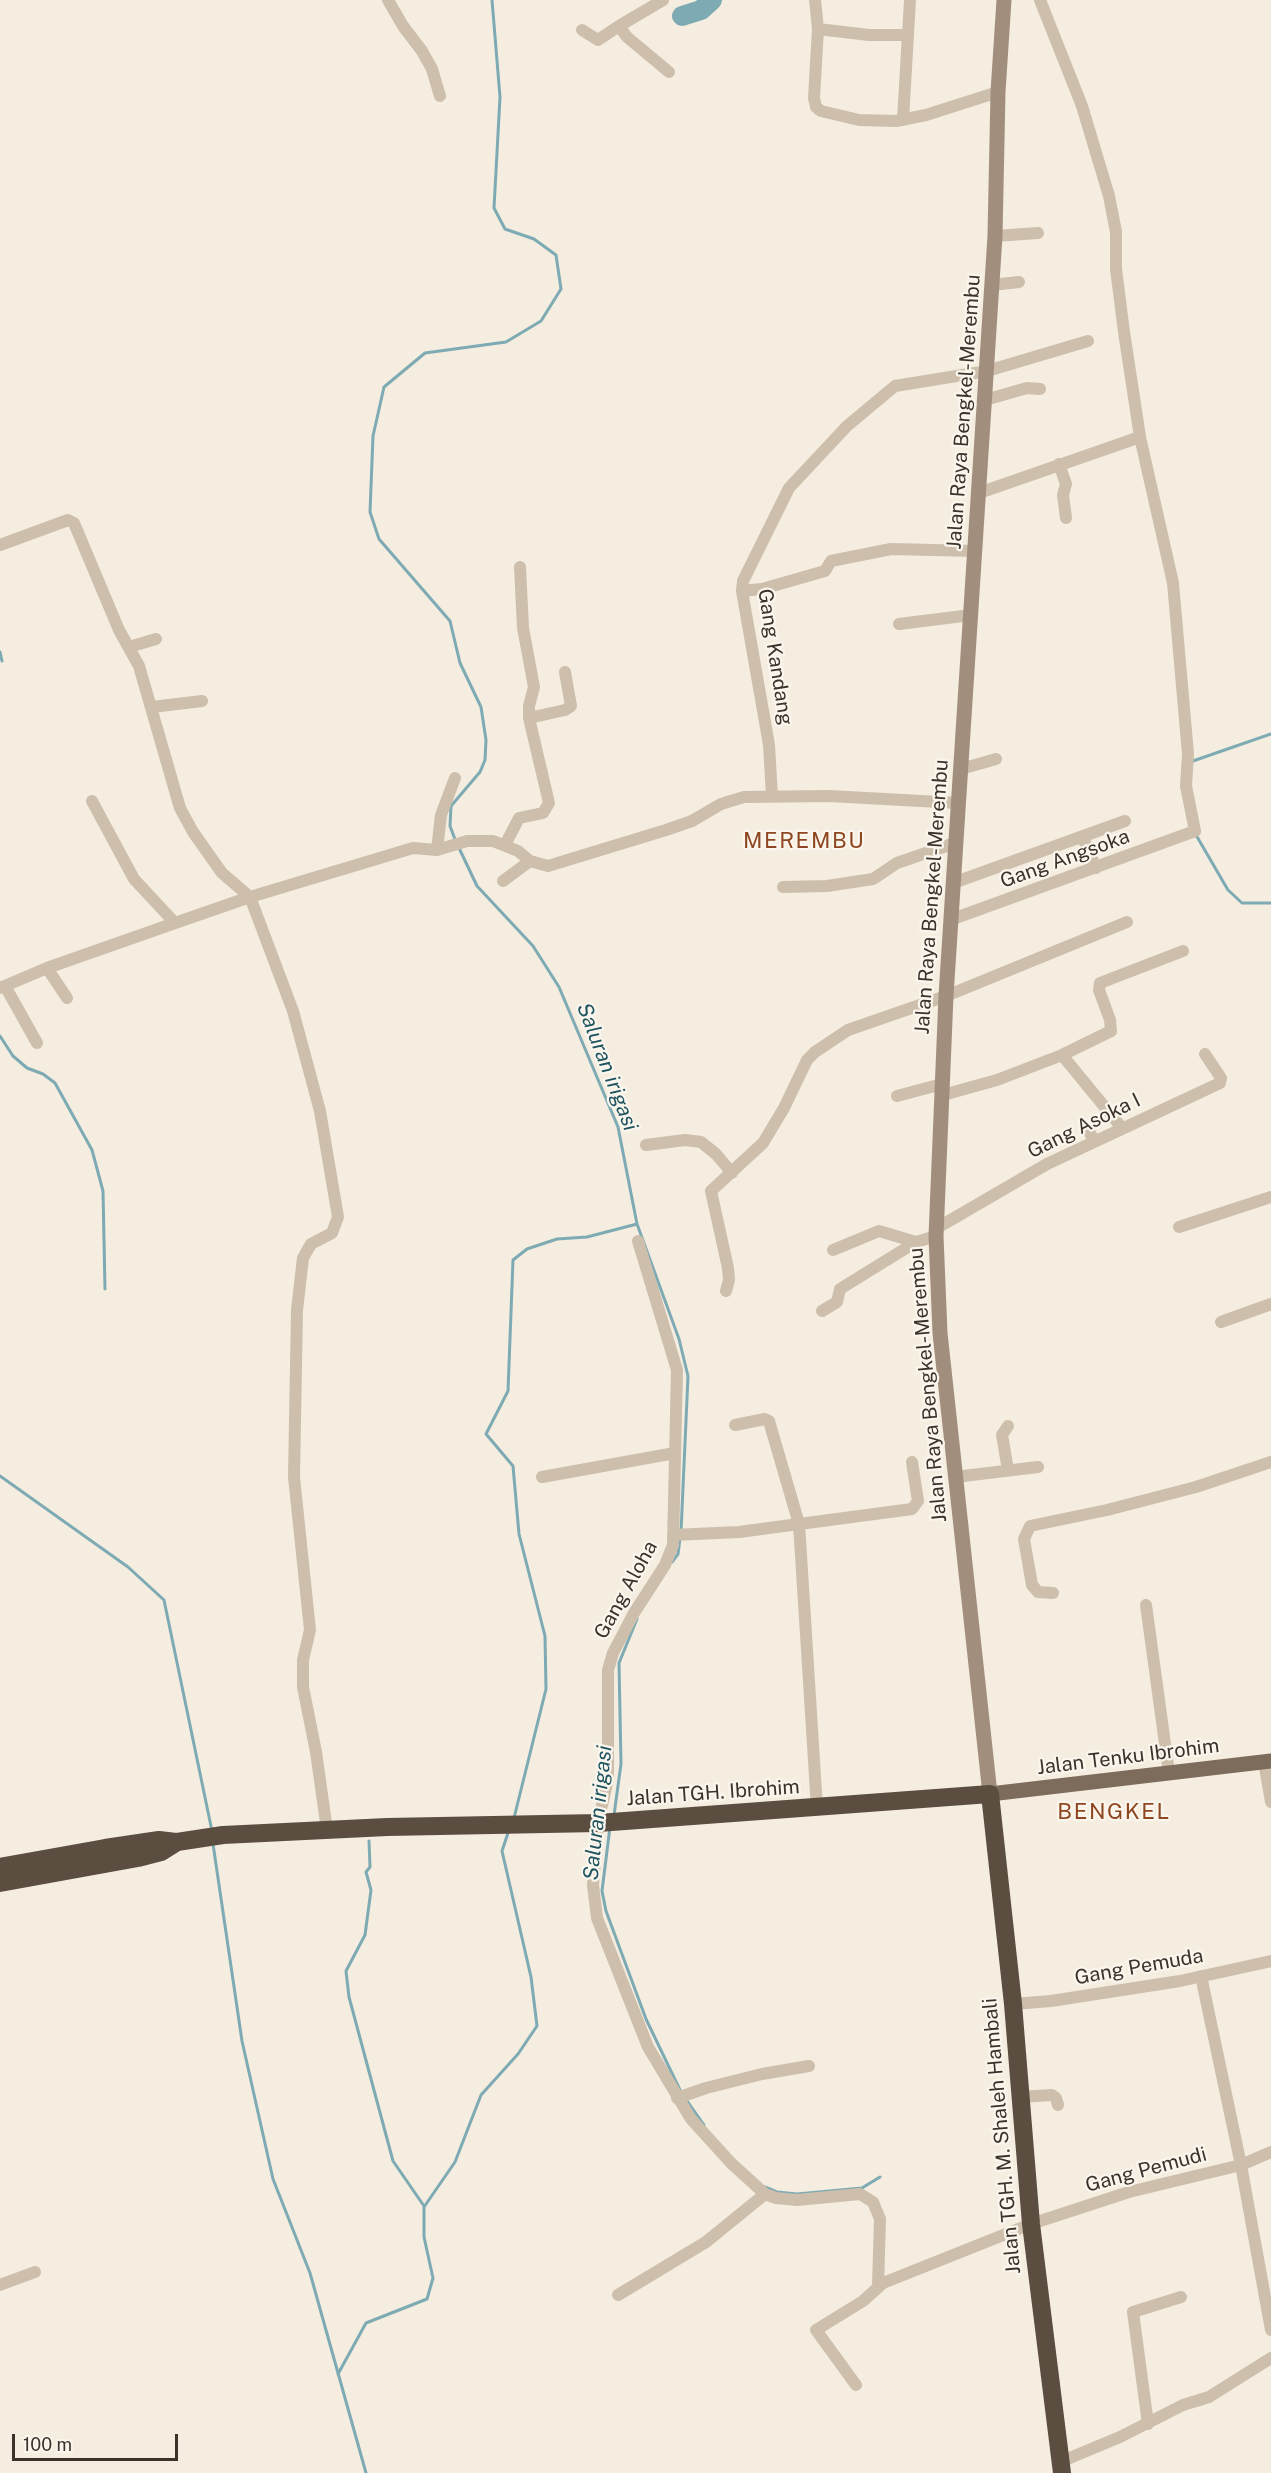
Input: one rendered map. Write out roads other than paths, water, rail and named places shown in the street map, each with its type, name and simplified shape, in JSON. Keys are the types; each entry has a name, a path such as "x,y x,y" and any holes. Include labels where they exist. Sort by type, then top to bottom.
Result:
{"highway":[{"name":"Jalan TGH. Ibrohim","path":"186,1840 223,1835 327,1830 608,1823 990,1794"},
{"name":"Jalan TGH. M. Shaleh Hambali","path":"990,1794 1013,2004 1031,2224 1061,2467"},
{"path":"0,1867 159,1840 186,1840"},
{"path":"0,1883 138,1858 162,1852 186,1840"}],"main road":[{"name":"Jalan Tenku Ibrohim","path":"990,1794 1268,1761"}],"street":[{"path":"388,0 432,69 440,96"},
{"path":"582,30 598,40 663,0"},
{"path":"815,0 818,29 816,107 820,111 859,120 903,120 999,92"},
{"path":"903,120 910,0"},
{"name":"Jalan Raya Bengkel-Merembu","path":"990,1794 940,1333 937,1232 950,920 995,236 1004,0"},
{"path":"979,493 1140,437 1116,269 1116,231 1108,196 1082,106 1040,0"},
{"path":"619,26 627,37 669,72"},
{"path":"818,29 869,35 908,35"},
{"path":"995,236 1038,233"},
{"path":"992,285 1019,282"},
{"name":"Gang Kandang","path":"772,796 769,745 742,591 743,581 789,488 821,451 882,394 895,386 987,371 1088,341"},
{"path":"985,400 1027,388 1040,389"},
{"name":"Gang Angsoka","path":"950,920 1192,834 1195,828 1188,807 1186,786 1188,754 1173,583 1140,437"},
{"path":"1059,464 1066,483 1063,495 1066,518"},
{"path":"0,545 68,520 74,523 139,666 169,776 184,814 222,873 250,897 293,1011 320,1112 338,1221 332,1233 311,1244 303,1258 297,1310 293,1450 299,1539 310,1630 303,1660 303,1687 316,1752 327,1830"},
{"path":"742,591 825,571 831,561 891,549 976,551"},
{"path":"504,845 519,818 543,813 549,803 529,718 529,706 534,687 523,628 520,567"},
{"path":"899,624 971,615"},
{"path":"129,647 156,639"},
{"path":"529,718 565,710 571,706 565,672"},
{"path":"152,707 202,701"},
{"path":"961,769 996,759"},
{"path":"442,849 441,815 455,778"},
{"path":"37,1043 2,987 47,968 250,897 413,848 442,849 477,839 504,845 542,866 564,862 674,827 733,800 772,796 958,803"},
{"path":"93,801 134,879 175,923"},
{"path":"953,882 1083,838 1125,821"},
{"path":"1083,838 1096,868"},
{"path":"783,887 827,886 873,879 897,863 955,843"},
{"path":"503,881 530,861"},
{"path":"726,1291 729,1280 728,1268 710,1193 712,1187 732,1173 764,1143 807,1060 825,1044 848,1030 946,996 1127,922"},
{"path":"897,1096 997,1080 1111,1031 1110,1020 1099,990 1100,982 1184,951"},
{"path":"47,968 67,998"},
{"path":"1062,1054 1122,1128"},
{"name":"Gang Asoka I","path":"822,1311 837,1302 840,1288 916,1242 937,1232 1047,1164 1221,1083 1221,1078 1205,1054"},
{"path":"1085,1125 1095,1141"},
{"path":"646,1145 685,1140 701,1142 717,1154 732,1173"},
{"path":"1179,1227 1271,1197"},
{"path":"833,1250 879,1231 916,1242"},
{"path":"638,1241 677,1370 675,1453 678,1534"},
{"path":"1221,1322 1271,1304"},
{"path":"735,1425 765,1419 769,1421 799,1524 817,1808"},
{"path":"1008,1426 1002,1436 1008,1470"},
{"path":"542,1477 675,1453"},
{"name":"Gang Aloha","path":"765,2194 691,2119 681,2096 648,2047 597,1918 593,1885 608,1823 606,1684 610,1660 634,1612 665,1565 678,1534 739,1532 915,1508 918,1501 912,1462"},
{"path":"1053,1593 1038,1592 1032,1585 1024,1539 1030,1526 1107,1510 1196,1487 1271,1462"},
{"path":"956,1476 1038,1467"},
{"path":"1146,1605 1169,1773"},
{"path":"1268,1761 1271,1802"},
{"name":"Gang Pemuda","path":"1013,2004 1093,1995 1271,1961"},
{"path":"1201,1976 1241,2165 1271,2330"},
{"path":"681,2096 762,2074 809,2066"},
{"path":"1019,2097 1052,2095 1056,2097 1058,2105"},
{"name":"Gang Pemudi","path":"880,2284 1031,2224 1129,2192 1241,2165 1271,2152"},
{"path":"618,2295 706,2242 765,2194 797,2200 851,2194 867,2197 878,2209 880,2219 880,2284 863,2301 816,2330 856,2385"},
{"path":"0,2285 35,2272"},
{"path":"1148,2424 1133,2312 1181,2297"},
{"path":"1061,2467 1183,2405 1215,2394 1270,2364"}],"waterway":[{"name":"Saluran irigasi","path":"456,842 450,826 451,806 480,772 485,760 486,740 481,707 460,663 450,621 379,539 370,512 373,436 384,387 425,353 506,342 541,321 561,289 556,255 534,239 505,229 494,208 500,97 492,0"},
{"path":"682,16 701,10 712,0"},
{"path":"0,652 2,661"},
{"path":"1190,762 1271,734"},
{"path":"1196,835 1228,890 1242,903 1271,903"},
{"name":"Saluran irigasi","path":"459,848 477,886 533,946 559,987 618,1127 637,1224 679,1339 688,1376 681,1532"},
{"path":"0,1036 13,1056 27,1068 43,1074 55,1083 92,1150 103,1191 105,1289"},
{"path":"514,1818 546,1689 545,1636 519,1534 513,1466 486,1434 508,1391 513,1260 527,1249 557,1239 587,1237 637,1224"},
{"path":"0,1476 128,1567 164,1600 212,1831"},
{"name":"Saluran irigasi","path":"672,1562 678,1554 680,1538"},
{"name":"Saluran irigasi","path":"614,1815 621,1764 619,1663 637,1619"},
{"name":"Saluran irigasi","path":"610,1827 602,1891 606,1911 646,2019 680,2090"},
{"path":"338,2374 366,2323 427,2299 433,2278 424,2237 424,2207 455,2162 481,2095 518,2054 537,2026 531,1977 502,1851 509,1830"},
{"path":"369,1841 370,1867 366,1872 371,1890 365,1935 346,1971 349,1997 393,2161 424,2206"},
{"path":"213,1844 242,2041 273,2179 310,2273 366,2473"},
{"name":"Saluran irigasi","path":"685,2098 704,2125"},
{"name":"Saluran irigasi","path":"765,2187 777,2192 797,2194 862,2188 880,2177"}],"district":[{"name":"MEREMBU","path":"804,841"},
{"name":"BENGKEL","path":"1114,1812"}]}
